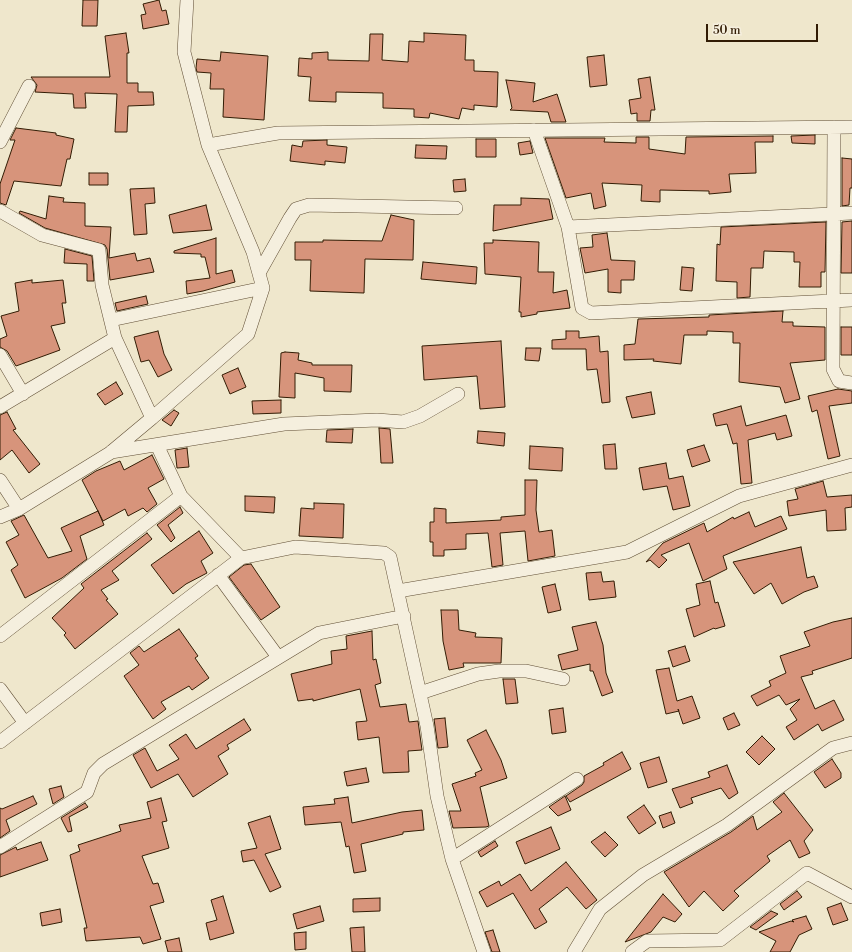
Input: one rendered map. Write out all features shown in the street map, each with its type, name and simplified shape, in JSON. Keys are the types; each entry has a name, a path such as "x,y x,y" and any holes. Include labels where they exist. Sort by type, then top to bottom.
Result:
{"street":[{"path":"0,517 19,509 110,453 248,334 263,288 253,252 208,145 184,52 186,0"},
{"path":"0,142 28,86"},
{"path":"834,127 833,369 839,381 852,383"},
{"path":"208,145 278,133 852,127"},
{"path":"534,130 568,227 582,308 591,313 602,314 852,300"},
{"path":"259,273 290,218 296,210 309,205 456,208"},
{"path":"0,211 42,235 99,250 102,285 115,338 152,418"},
{"path":"568,227 852,213"},
{"path":"111,320 263,288"},
{"path":"0,407 115,338"},
{"path":"0,355 23,394"},
{"path":"110,453 284,424 377,420 403,422 420,416 458,394"},
{"path":"157,445 181,496 241,558"},
{"path":"398,591 627,552 739,496 852,465"},
{"path":"0,480 19,509"},
{"path":"0,636 181,496"},
{"path":"0,742 241,558 295,547 384,553 390,557 404,616 420,693 437,796 452,860 484,952"},
{"path":"218,575 278,657"},
{"path":"0,847 87,792 94,773 103,764 318,633 404,616"},
{"path":"420,693 478,674 499,671 526,671 563,679"},
{"path":"0,689 25,723"},
{"path":"574,952 600,909 643,875 727,825 833,748 852,743"},
{"path":"452,860 577,779"},
{"path":"632,952 647,941 720,940 807,872 852,897"}],"building":[{"path":"83,0 98,0 97,26 82,26"},
{"path":"159,0 162,11 166,10 169,24 143,29 141,15 146,14 143,4"},
{"path":"126,33 129,53 127,53 127,83 138,83 138,92 153,92 154,105 128,106 127,132 115,132 117,94 85,93 86,108 74,108 73,94 35,92 37,85 31,77 110,77 105,36"},
{"path":"424,33 466,35 465,60 474,60 474,71 498,72 497,107 474,105 474,110 462,108 459,119 430,113 429,118 414,117 414,109 383,108 383,93 336,92 336,102 309,101 311,77 298,76 299,58 312,59 312,53 328,52 328,60 369,61 370,34 383,34 382,60 408,62 409,41 424,42"},
{"path":"221,52 268,56 264,120 223,117 224,89 210,89 211,73 197,72 196,68 197,59 220,61"},
{"path":"604,55 607,85 590,87 587,57"},
{"path":"650,77 655,110 651,110 650,121 637,121 637,113 631,114 629,100 641,98 638,79"},
{"path":"506,80 535,83 533,102 557,94 566,122 551,122 548,112 510,110 512,108"},
{"path":"16,128 56,133 56,135 74,139 70,159 67,159 61,186 14,181 6,205 0,203 0,184 15,140 10,140"},
{"path":"815,135 815,144 792,143 791,136"},
{"path":"773,136 773,142 755,142 756,173 729,174 731,192 709,194 709,191 660,190 660,202 641,201 642,185 602,183 606,206 594,209 591,193 566,198 545,138 605,138 604,142 636,143 636,137 649,137 649,149 685,154 686,137"},
{"path":"476,139 496,139 496,157 476,157"},
{"path":"327,140 327,145 347,147 345,163 325,161 325,165 290,161 292,145 302,147 303,141"},
{"path":"530,141 533,153 520,155 518,143"},
{"path":"416,145 447,146 446,159 415,158"},
{"path":"842,158 852,159 852,188 850,188 849,205 842,206"},
{"path":"89,173 108,173 108,185 89,185"},
{"path":"465,179 466,191 454,192 453,180"},
{"path":"154,188 155,203 145,204 147,234 134,235 130,189"},
{"path":"49,196 64,198 63,202 85,203 85,226 111,227 109,258 135,253 137,261 150,258 154,272 110,280 107,249 105,245 45,228 19,213 20,211 46,219"},
{"path":"521,198 549,199 553,219 493,231 494,205 521,205"},
{"path":"206,205 212,230 173,233 169,215"},
{"path":"391,215 414,220 413,260 365,259 364,293 310,291 311,260 295,260 295,242 323,242 323,240 382,241"},
{"path":"852,221 852,273 841,273 842,222"},
{"path":"826,222 825,272 821,272 821,287 799,287 800,262 794,262 794,252 764,251 763,268 751,268 750,297 737,298 737,282 716,281 717,244 720,245 721,227"},
{"path":"607,233 611,260 635,261 634,280 621,280 621,293 608,292 608,269 585,273 580,248 593,247 592,235"},
{"path":"216,238 216,274 232,270 235,282 187,294 186,281 210,278 205,257 201,257 201,254 174,253 174,251"},
{"path":"493,240 539,242 538,272 554,272 553,293 567,290 570,308 537,312 537,314 521,317 521,312 519,312 521,277 485,274 484,243 493,243"},
{"path":"65,249 92,256 94,281 87,281 87,264 64,263"},
{"path":"423,262 477,267 476,284 421,279"},
{"path":"682,267 694,268 692,291 680,290"},
{"path":"32,280 32,283 63,280 66,303 62,303 65,323 51,326 60,350 16,366 7,351 0,347 0,339 7,336 1,316 19,311 15,283"},
{"path":"146,296 148,304 117,311 115,303"},
{"path":"783,311 782,322 793,322 793,326 825,327 825,360 790,363 800,399 785,403 780,387 739,382 740,343 733,343 733,332 707,331 707,335 684,335 681,364 653,361 654,359 624,360 624,345 635,344 638,319 709,317 709,315"},
{"path":"841,327 852,327 852,355 841,355"},
{"path":"158,331 164,354 172,370 158,377 149,360 141,362 134,337"},
{"path":"566,331 579,331 579,338 599,336 600,352 608,351 610,402 602,403 597,369 587,370 586,349 552,349 552,340 566,339"},
{"path":"501,341 505,407 480,409 477,376 424,380 422,346"},
{"path":"526,348 541,348 539,361 525,360"},
{"path":"281,353 299,353 298,360 312,363 312,365 352,365 351,392 324,391 324,378 295,373 295,398 279,397"},
{"path":"238,368 246,387 230,394 222,375"},
{"path":"116,382 123,394 105,405 97,394"},
{"path":"838,389 852,391 852,403 829,406 840,456 828,459 817,410 812,412 808,396"},
{"path":"651,392 655,414 632,418 626,397"},
{"path":"281,400 281,413 253,414 252,401"},
{"path":"741,406 746,426 786,415 792,436 777,440 775,433 748,440 752,483 741,484 737,443 733,444 727,424 716,426 713,414"},
{"path":"174,410 179,413 171,426 162,420"},
{"path":"7,412 16,429 13,430 40,464 29,473 12,450 0,460 0,415"},
{"path":"379,428 390,429 393,463 381,463"},
{"path":"353,429 352,443 326,442 327,430"},
{"path":"478,431 505,433 504,446 477,443"},
{"path":"615,444 617,469 605,469 603,445"},
{"path":"704,445 710,461 692,467 687,450"},
{"path":"530,446 563,448 562,471 529,469"},
{"path":"187,448 189,467 177,468 175,450"},
{"path":"152,455 164,479 148,488 157,504 147,512 143,508 128,516 125,509 103,521 82,480 96,471 120,461 124,470"},
{"path":"666,463 669,479 683,476 690,506 673,510 667,486 643,490 639,468"},
{"path":"525,480 537,480 536,510 539,532 552,530 555,556 528,561 525,531 500,533 503,565 492,567 488,533 466,534 466,549 444,550 444,556 433,556 433,542 430,542 430,522 434,522 434,508 446,509 446,523 501,520 501,517 525,515"},
{"path":"823,481 827,497 852,495 852,507 845,508 846,530 827,531 826,510 789,516 787,501 798,499 795,489"},
{"path":"245,496 275,497 274,513 245,511"},
{"path":"314,503 344,504 343,538 299,536 301,508 314,509"},
{"path":"180,507 183,513 168,525 175,538 171,542 157,525"},
{"path":"98,511 104,525 80,536 87,559 62,578 25,598 11,570 18,565 6,542 19,535 11,521 24,515 48,558 72,551 61,528"},
{"path":"749,512 755,527 781,516 787,529 723,556 727,569 703,581 689,543 661,555 667,560 659,568 650,560 646,562 663,543 704,523 707,532 733,517 734,519"},
{"path":"199,531 213,553 201,561 207,573 186,584 173,594 151,565"},
{"path":"147,533 152,539 112,571 119,580 101,590 108,599 106,600 118,614 75,649 64,635 66,633 52,618 84,588 81,584"},
{"path":"801,547 807,578 814,576 818,587 804,592 782,604 771,583 754,594 733,562"},
{"path":"251,564 280,607 261,620 229,577 244,565"},
{"path":"601,572 603,582 614,581 616,597 589,600 586,573"},
{"path":"710,581 715,603 718,602 725,626 714,628 694,637 686,609 700,605 696,584"},
{"path":"555,584 561,610 548,613 542,587"},
{"path":"441,610 458,610 459,630 476,633 475,637 502,638 501,663 463,663 464,667 449,670 443,641"},
{"path":"852,618 852,658 812,671 813,674 801,677 815,709 834,700 844,720 822,731 818,724 794,740 786,727 797,720 790,709 800,699 786,705 779,695 757,706 751,696 771,686 769,681 786,673 780,656 810,646 804,632 833,622"},
{"path":"596,622 603,645 606,673 613,692 602,696 593,671 590,671 590,664 562,670 558,655 578,650 572,627"},
{"path":"179,629 198,656 195,658 209,678 192,690 189,686 161,702 166,709 153,719 124,676 139,665 130,653 139,646 144,652"},
{"path":"372,631 373,660 376,659 381,683 375,685 380,707 406,704 409,722 418,721 422,750 408,751 409,772 383,773 379,737 358,740 356,722 367,721 360,689 313,701 313,699 298,701 291,674 332,664 331,651 347,649 346,636"},
{"path":"685,646 690,661 673,667 668,651"},
{"path":"669,668 677,701 692,696 700,718 683,724 679,711 666,714 656,670"},
{"path":"503,679 515,679 518,703 506,704"},
{"path":"563,708 566,732 552,734 549,710"},
{"path":"734,713 740,725 728,730 723,718"},
{"path":"445,718 448,747 438,748 434,719"},
{"path":"244,719 251,730 227,745 229,749 218,756 228,774 193,797 178,774 151,788 133,755 145,748 157,771 179,759 169,745 186,734 196,749"},
{"path":"486,730 501,760 507,778 480,787 489,826 453,828 449,811 461,811 452,784 476,776 475,773 482,770 467,740"},
{"path":"762,736 775,749 759,765 746,752"},
{"path":"622,752 631,769 570,802 566,796 582,785 584,782 584,776 604,765 603,763"},
{"path":"659,757 667,782 648,788 640,763"},
{"path":"832,759 841,773 841,778 825,788 814,772"},
{"path":"727,765 738,793 729,799 721,788 691,798 693,803 680,808 672,789 710,777 708,772"},
{"path":"366,768 369,782 347,786 344,772"},
{"path":"61,786 64,797 53,804 49,789"},
{"path":"784,793 813,830 804,841 810,853 799,858 790,840 767,856 770,861 734,891 739,896 723,911 704,891 689,907 664,872 731,832 753,816 757,830 782,812 773,802"},
{"path":"33,796 37,804 6,820 10,831 0,838 0,808 2,809"},
{"path":"565,796 571,810 558,816 549,807"},
{"path":"348,797 352,823 402,812 422,810 424,830 403,832 403,834 361,844 366,871 354,873 349,846 346,847 341,822 305,825 303,807 335,804 334,799"},
{"path":"161,798 167,821 162,822 169,848 142,856 153,884 158,883 164,902 150,906 161,939 143,944 140,937 86,941 84,928 87,928 70,855 80,851 78,845 121,831 119,825 151,818 147,802"},
{"path":"85,803 88,807 69,817 72,831 68,832 61,818"},
{"path":"644,805 656,823 639,834 627,817"},
{"path":"671,812 675,823 663,828 659,816"},
{"path":"270,816 281,849 265,854 281,887 270,892 254,860 243,862 241,851 257,848 248,823"},
{"path":"551,827 560,849 525,864 516,842"},
{"path":"605,832 618,845 605,857 591,842"},
{"path":"495,841 498,846 481,857 478,852"},
{"path":"41,842 48,860 0,877 0,855 16,847 17,850"},
{"path":"566,862 597,900 586,909 567,887 539,909 547,922 535,929 513,893 487,907 479,892 499,881 501,886 520,874 531,891"},
{"path":"797,891 802,897 784,910 780,904"},
{"path":"663,894 682,914 675,922 663,917 651,932 625,942"},
{"path":"223,896 234,933 210,940 206,923 217,920 211,900"},
{"path":"380,898 380,911 353,912 353,899"},
{"path":"841,903 848,920 833,925 827,908"},
{"path":"320,906 324,921 297,929 293,914"},
{"path":"60,909 62,922 42,926 40,913"},
{"path":"771,911 778,914 756,930 750,927"},
{"path":"806,916 812,929 799,935 790,952 770,952 776,941 759,932 791,921 794,922 792,920"},
{"path":"364,927 365,952 352,952 350,928"},
{"path":"493,930 500,952 492,952 485,932"},
{"path":"306,932 306,949 295,950 294,933"},
{"path":"179,938 182,952 168,952 165,941"}]}
